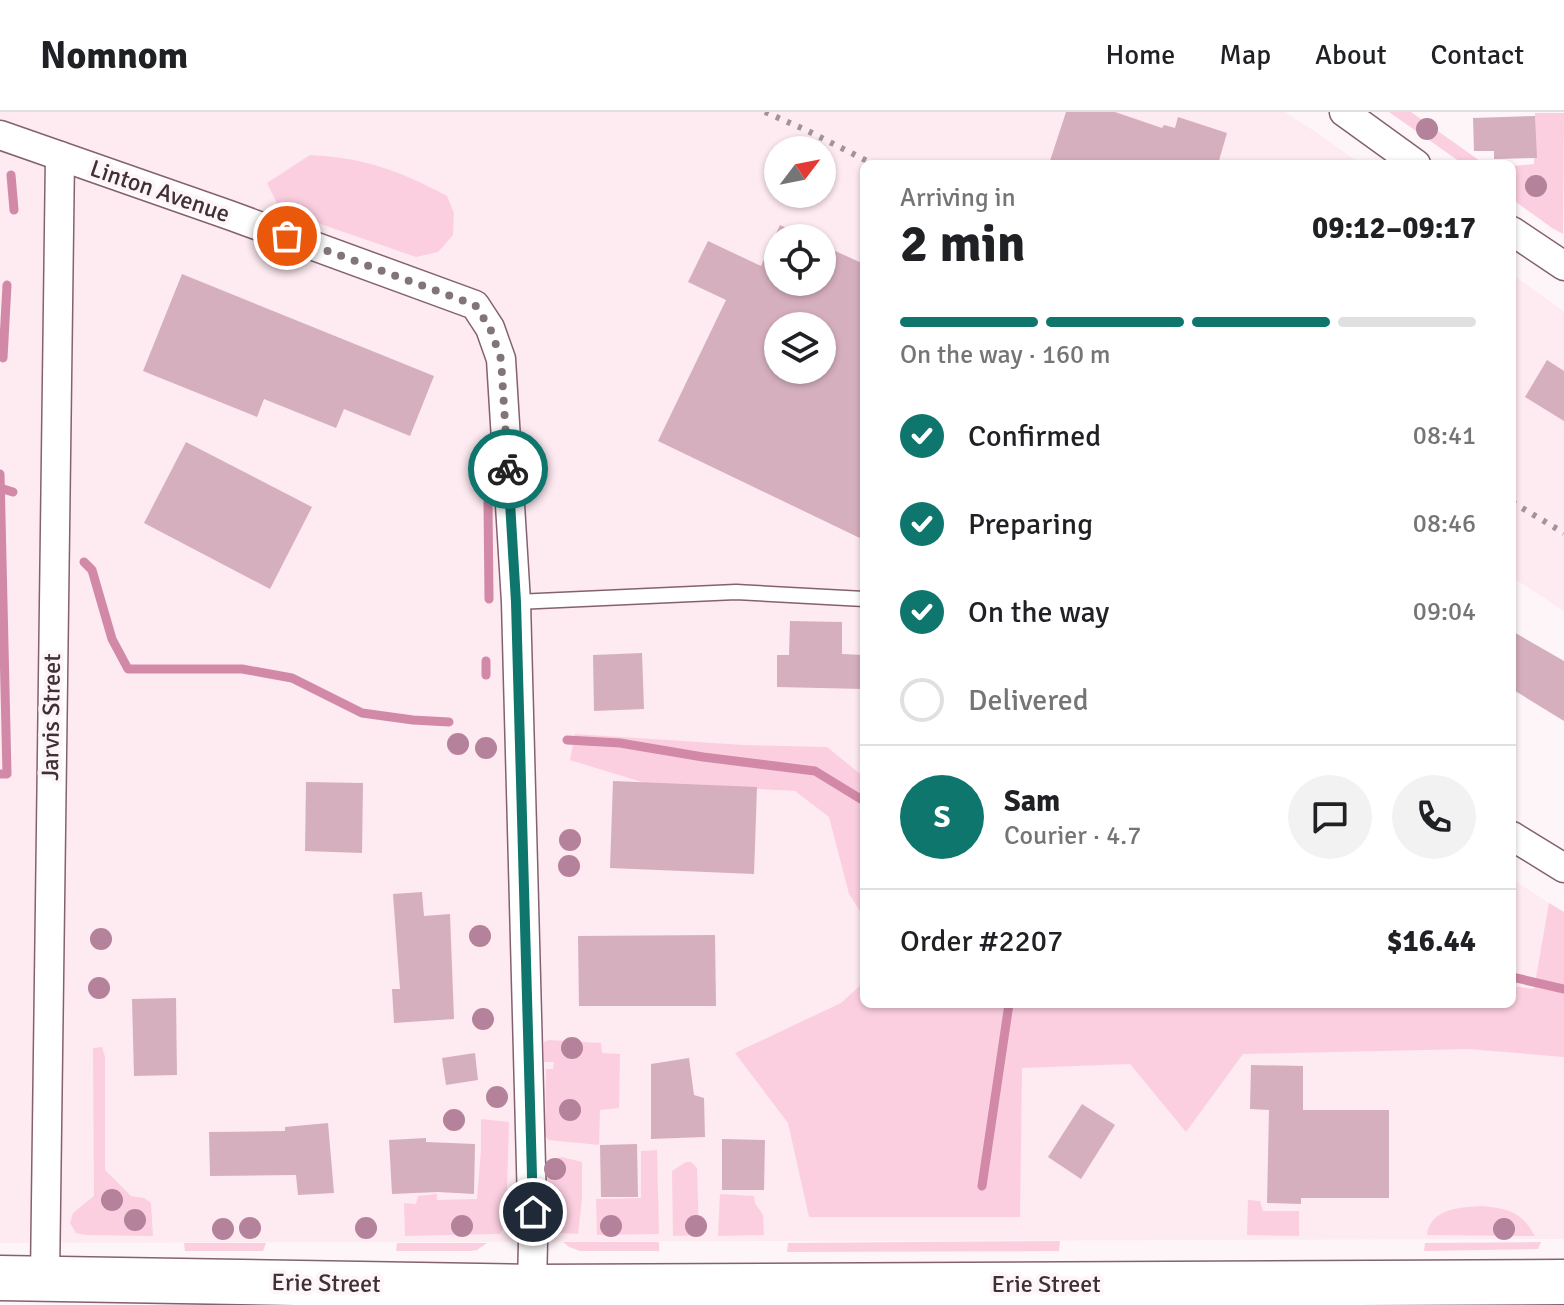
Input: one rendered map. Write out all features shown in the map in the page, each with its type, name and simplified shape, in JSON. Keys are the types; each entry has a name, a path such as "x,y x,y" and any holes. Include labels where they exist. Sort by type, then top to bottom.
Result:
{"main road":[{"name":"Erie Street","path":"0,1278 45,1278 215,1293 532,1287 1554,1289"}],"street":[{"path":"1344,112 1410,160"},
{"name":"Linton Avenue","path":"0,135 475,305 490,328 501,359 516,602"},
{"name":"Jarvis Street","path":"45,1278 60,156"},
{"path":"1516,234 1564,266"},
{"path":"516,602 532,1287"},
{"path":"1516,838 1564,868"}],"lane":[{"path":"516,602 736,592 860,599"}],"shaded area":[{"path":"0,112 1285,112 1355,160 860,160 860,1008 1516,1008 1516,882 1564,913 1564,1239 0,1243"},
{"path":"1389,112 1411,112 1479,160 1457,160"},
{"path":"1535,113 1564,113 1563,234 1516,202 1516,166 1534,164"},
{"path":"310,155 381,167 447,196 454,213 453,235 438,252 416,257 306,219 278,205 267,183"},
{"path":"1516,277 1564,312 1564,611 1516,580"},
{"path":"575,734 827,747 860,774 860,911 849,894 829,817 795,791 645,783 570,760"},
{"path":"1549,903 1564,912 1564,1057 1468,1049 1243,1054 1186,1132 1130,1064 1022,1068 1020,1217 809,1217 788,1123 735,1053 841,1003 860,986 860,1008 1516,1008 1516,987 1534,989"},
{"path":"544,1042 601,1043 602,1053 620,1054 619,1108 600,1110 599,1145 549,1140 545,1136 546,1069 553,1069 554,1062 544,1062"},
{"path":"102,1047 105,1057 105,1170 131,1196 144,1198 151,1203 153,1236 86,1235 76,1233 70,1223 73,1213 94,1196 93,1048"},
{"path":"481,1119 509,1122 506,1224 500,1234 405,1236 404,1203 416,1204 418,1196 437,1194 437,1200 477,1199"},
{"path":"657,1150 659,1234 597,1235 596,1199 641,1198 641,1151"},
{"path":"562,1157 582,1162 578,1234 559,1233 550,1222 543,1183 544,1161"},
{"path":"686,1162 697,1168 699,1235 673,1236 672,1171"},
{"path":"720,1194 754,1196 763,1215 764,1235 718,1236"},
{"path":"1248,1200 1260,1201 1263,1211 1299,1211 1299,1236 1247,1235"},
{"path":"1483,1206 1514,1213 1535,1236 1427,1235 1429,1226 1440,1214 1457,1208"},
{"path":"1060,1241 1059,1251 787,1252 788,1243"},
{"path":"563,1242 659,1242 659,1251 580,1251"},
{"path":"1541,1242 1538,1249 1424,1251 1425,1243"},
{"path":"184,1243 266,1243 263,1251 185,1251"},
{"path":"397,1243 487,1243 470,1251 396,1251"}],"building":[{"path":"1066,112 1115,112 1162,128 1164,125 1175,128 1178,117 1227,133 1219,160 1050,160"},
{"path":"1535,116 1537,158 1494,159 1494,151 1474,151 1473,118"},
{"path":"708,241 761,266 764,260 764,296 836,296 836,251 860,262 860,538 658,441 726,300 688,282"},
{"path":"182,274 434,376 410,436 344,409 336,428 264,399 257,417 143,371"},
{"path":"1547,360 1564,371 1564,421 1525,397"},
{"path":"186,442 312,507 270,589 144,523"},
{"path":"790,621 842,622 842,654 860,655 860,689 777,687 777,655 789,655"},
{"path":"1516,633 1564,661 1564,721 1516,691"},
{"path":"642,653 644,709 594,711 593,655"},
{"path":"613,781 757,787 754,874 610,868"},
{"path":"306,782 363,783 362,853 305,851"},
{"path":"422,892 424,916 450,914 454,1019 394,1023 392,989 400,989 393,894"},
{"path":"715,935 716,1006 579,1006 578,936"},
{"path":"176,998 177,1075 134,1076 132,999"},
{"path":"475,1053 478,1080 446,1085 442,1058"},
{"path":"689,1058 694,1095 704,1098 705,1137 651,1139 651,1064"},
{"path":"1251,1065 1303,1066 1303,1110 1389,1110 1389,1198 1301,1198 1301,1204 1267,1203 1269,1110 1250,1109"},
{"path":"1082,1104 1115,1125 1081,1179 1048,1157"},
{"path":"328,1123 334,1193 298,1195 296,1175 210,1176 209,1132 285,1131 285,1127"},
{"path":"426,1138 426,1142 475,1144 474,1194 392,1194 389,1140"},
{"path":"722,1139 765,1140 764,1190 722,1190"},
{"path":"637,1144 638,1197 601,1197 600,1145"}],"waterway":[{"path":"11,175 14,210"},
{"path":"3,358 7,285"},
{"path":"0,474 7,774 0,774"},
{"path":"0,488 13,492"},
{"path":"488,502 489,599"},
{"path":"84,562 92,570 112,639 128,669 242,669 292,678 362,713 449,722"},
{"path":"486,661 486,675"},
{"path":"567,740 620,743 815,771 860,799"},
{"path":"1516,978 1564,989"},
{"path":"982,1186 1008,1008"}],"railway":[{"path":"765,112 865,160"},
{"path":"1516,504 1564,533"}],"way so far":[{"path":"287,236 475,305 490,328 501,359 508,469"}],"route":[{"path":"508,469 516,602 533,1212"}]}
